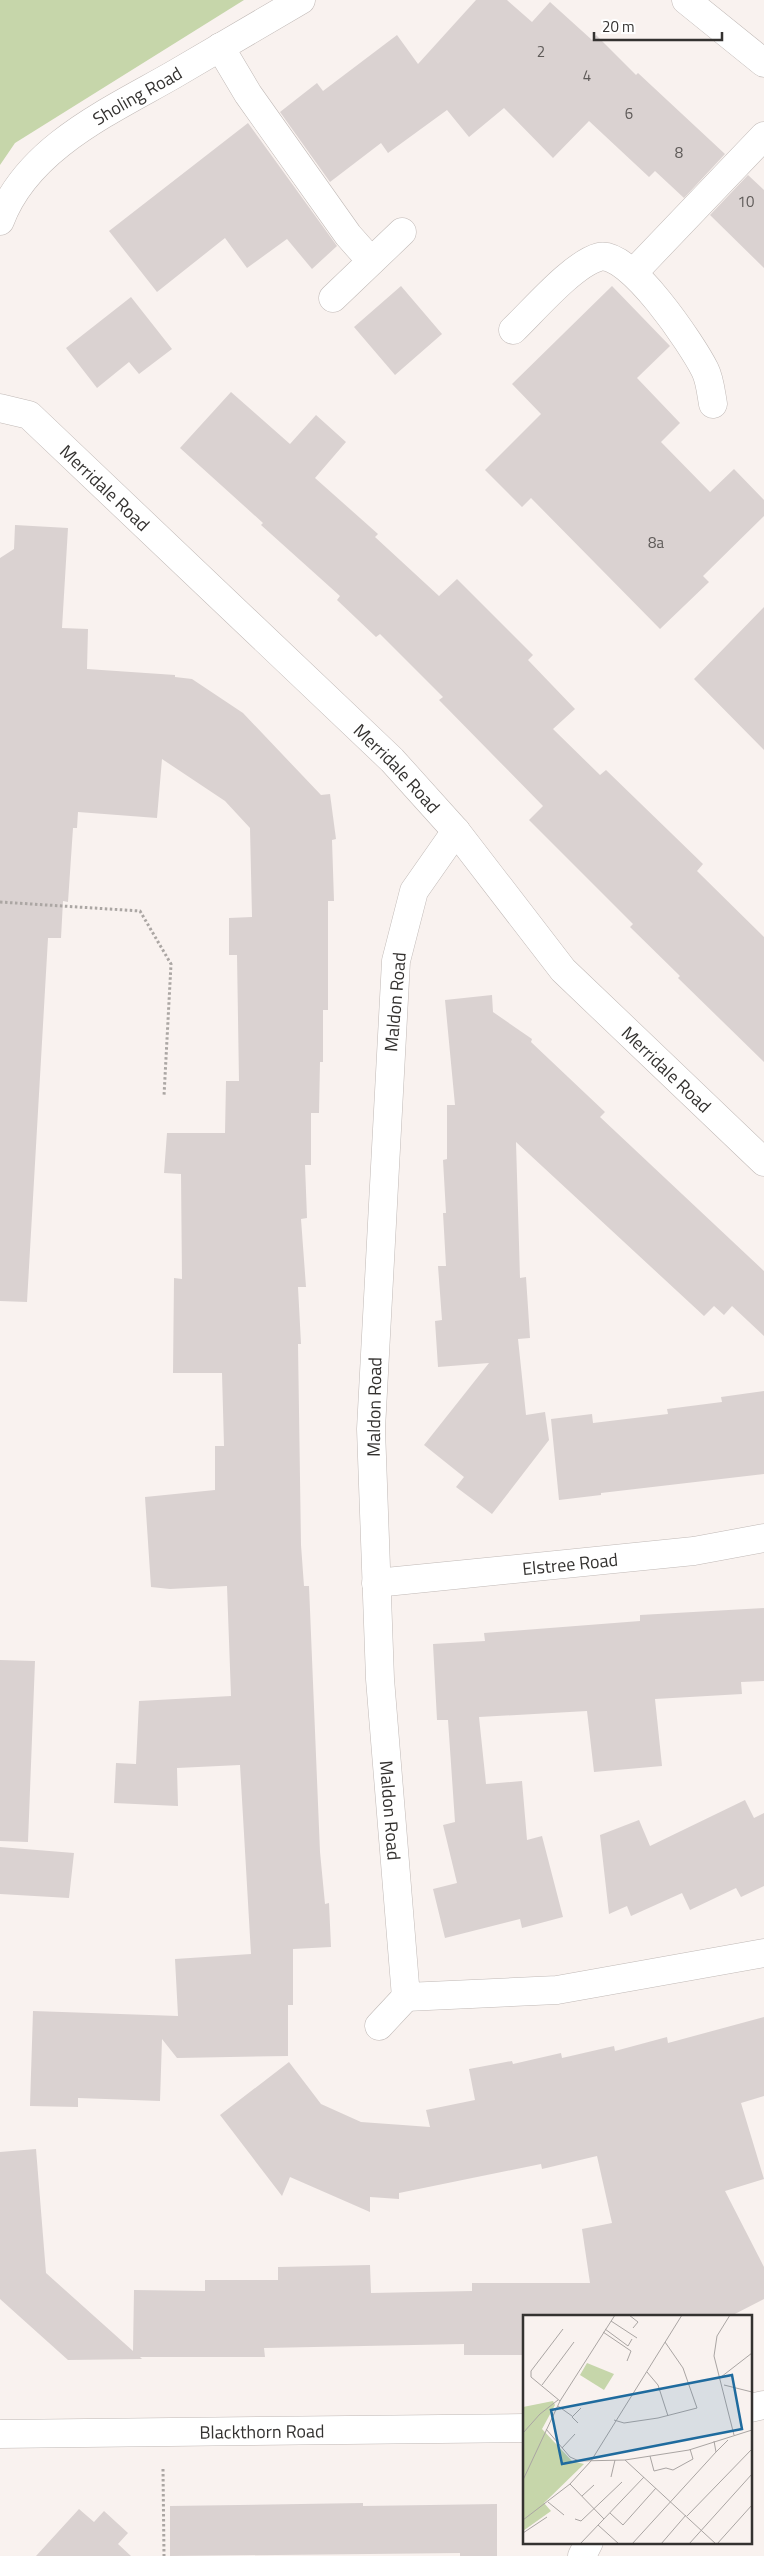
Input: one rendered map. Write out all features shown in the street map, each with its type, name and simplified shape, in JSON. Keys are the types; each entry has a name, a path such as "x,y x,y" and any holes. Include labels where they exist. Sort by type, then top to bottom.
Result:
{"street":[{"name":"Sholing Road","path":"0,221 8,200 36,166 75,133 301,0"},
{"path":"686,0 764,63"},
{"path":"220,47 259,110 348,235 371,261"},
{"path":"634,272 764,136"},
{"path":"333,298 402,232"},
{"path":"513,330 584,262 602,256 617,260 634,272 682,333 706,372 713,404"},
{"name":"Merridale Road","path":"0,408 29,415 392,760 456,831 563,970 764,1162"},
{"name":"Maldon Road","path":"406,1997 380,1679 371,1429 396,961 414,891 456,831"},
{"name":"Elstree Road","path":"376,1583 694,1552 764,1538"},
{"path":"379,2026 406,1997 557,1990 764,1953"},
{"name":"Blackthorn Road","path":"0,2434 523,2428"},
{"path":"582,2556 588,2544"}],"path":[{"path":"0,902 140,911 171,964 164,1096"},
{"path":"163,2432 164,2556"}],"green space":[{"path":"0,0 244,0 15,143 0,165"}],"building":[{"path":"476,0 507,0 532,22 550,2 592,40 596,35 636,75 638,73 725,154 684,198 655,171 649,177 589,121 553,158 504,108 469,137 447,110 388,153 381,143 330,182 280,112 317,83 323,91 397,35 418,64"},
{"path":"248,123 337,246 312,269 287,239 247,268 225,238 157,292 109,231"},
{"path":"748,175 764,190 764,268 710,215"},
{"path":"401,286 442,334 395,375 354,327"},
{"path":"612,286 670,346 637,378 680,423 661,442 710,492 734,469 764,500 764,516 703,576 709,582 660,629 531,498 522,507 485,470 541,414 512,384"},
{"path":"131,297 172,349 139,374 129,362 97,388 66,348"},
{"path":"231,392 290,444 316,415 346,442 315,478 378,534 375,537 439,596 457,579 533,655 528,660 575,709 553,729 600,775 606,770 703,864 697,871 764,937 764,1062 678,978 680,976 630,927 633,924 529,820 543,806 439,700 443,697 380,634 376,637 337,600 340,596 261,525 263,523 180,448"},
{"path":"15,525 68,528 62,628 88,629 87,669 175,675 175,677 192,679 243,713 321,795 330,794 336,839 332,840 334,901 328,901 328,1010 323,1010 323,1062 320,1062 319,1113 311,1113 311,1165 305,1165 307,1218 301,1219 306,1287 298,1287 301,1344 298,1344 301,1545 304,1586 309,1586 320,1852 325,1904 329,1903 331,1947 293,1949 293,2005 288,2005 288,2056 177,2058 162,2039 160,2101 78,2098 78,2107 30,2106 33,2011 178,2016 175,1959 251,1954 240,1765 177,1768 178,1806 114,1803 116,1763 136,1764 139,1701 231,1696 227,1586 170,1589 151,1587 145,1497 215,1490 215,1446 224,1446 222,1373 173,1373 174,1278 182,1279 181,1174 164,1173 167,1133 225,1133 226,1081 239,1081 237,955 229,955 229,918 252,917 250,828 225,801 162,759 157,818 78,812 77,828 73,828 68,902 63,901 61,938 48,938 27,1302 0,1301 0,558 14,549"},
{"path":"764,607 764,750 694,679"},
{"path":"492,995 493,1012 532,1039 531,1042 605,1112 600,1117 764,1271 764,1336 732,1306 724,1315 714,1306 704,1316 516,1142 520,1278 526,1277 530,1338 518,1339 526,1415 545,1412 549,1440 492,1514 456,1487 464,1477 424,1445 489,1363 438,1367 435,1321 442,1320 438,1266 446,1266 443,1160 447,1159 447,1105 455,1105 445,1000"},
{"path":"764,1391 764,1474 601,1493 601,1495 559,1500 551,1419 592,1414 593,1423 668,1414 667,1409 722,1402 721,1397"},
{"path":"764,1608 764,1681 741,1682 742,1694 655,1699 662,1766 594,1772 587,1711 479,1717 486,1784 522,1781 527,1840 542,1836 563,1917 522,1928 520,1919 445,1938 433,1889 457,1883 443,1825 455,1822 448,1720 437,1720 433,1644 485,1641 484,1633 640,1621 640,1615"},
{"path":"0,1660 35,1661 28,1842 0,1841"},
{"path":"745,1800 754,1818 764,1813 764,1886 741,1897 736,1888 690,1910 682,1893 631,1916 627,1906 609,1914 600,1835 639,1820 650,1846"},
{"path":"0,1847 74,1853 69,1898 0,1894"},
{"path":"764,2017 764,2096 741,2103 764,2179 725,2191 764,2267 764,2299 733,2315 523,2315 523,2355 464,2355 464,2344 264,2348 265,2357 140,2357 142,2359 68,2360 0,2299 0,2152 36,2149 46,2273 133,2351 134,2290 205,2291 205,2280 278,2280 278,2267 370,2265 371,2293 472,2291 472,2283 590,2283 582,2229 612,2223 597,2156 542,2169 541,2164 399,2193 399,2199 370,2197 370,2212 290,2177 282,2196 220,2115 289,2062 321,2104 361,2122 430,2127 426,2110 475,2100 469,2069 512,2061 513,2064 561,2053 562,2058 614,2046 615,2051 667,2037 668,2043"},
{"path":"363,2503 363,2506 497,2504 497,2556 460,2556 460,2553 170,2556 170,2506"},
{"path":"79,2509 94,2522 104,2511 128,2533 118,2544 131,2556 36,2556"}]}
